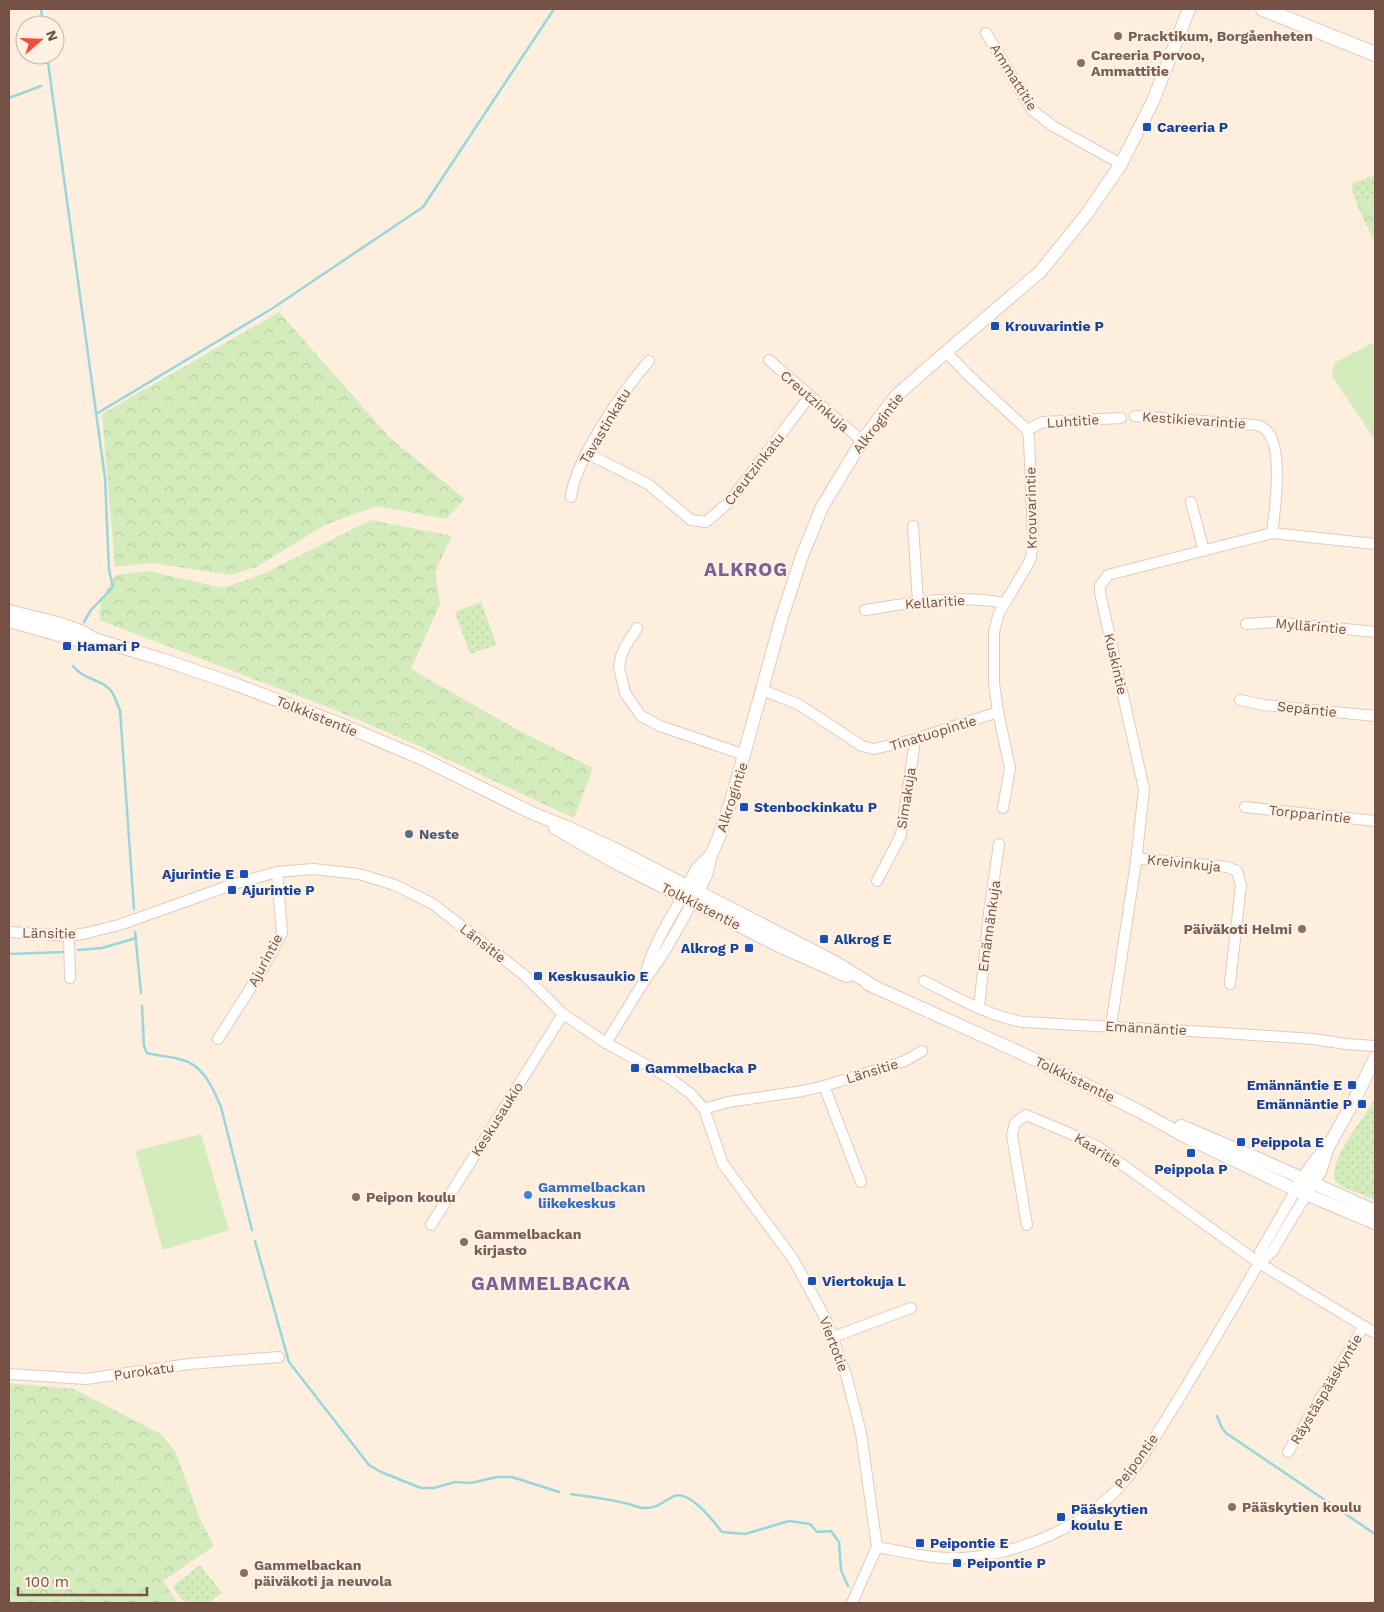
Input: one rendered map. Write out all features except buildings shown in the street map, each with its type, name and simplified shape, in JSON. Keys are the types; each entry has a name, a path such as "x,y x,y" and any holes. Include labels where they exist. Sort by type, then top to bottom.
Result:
{"main road":[{"path":"1263,9 1375,54"}],"street":[{"name":"Alkrogintie","path":"690,894 698,869 711,855 730,806 782,617 802,556 822,507 862,441 897,396 1040,272 1086,214 1121,164 1153,100 1189,9"},
{"name":"Ammattitie","path":"986,33 1032,110 1053,126 1121,164"},
{"path":"946,352 1026,430"},
{"name":"Creutzinkuja","path":"769,360 862,441"},
{"name":"Tavastinkatu","path":"571,497 572,485 586,453 634,378 649,361"},
{"name":"Creutzinkatu","path":"586,453 648,484 691,520 706,522 730,502 810,396"},
{"name":"Kestikievarintie","path":"1135,416 1256,425 1267,430 1273,442 1278,484 1272,533"},
{"name":"Luhtitie","path":"1026,430 1044,422 1121,418"},
{"name":"Krouvarintie","path":"1003,808 1010,768 998,712 993,670 994,632 996,622 1027,566 1032,551 1029,438 1026,430"},
{"path":"1191,502 1204,551"},
{"path":"913,526 918,602"},
{"name":"Kuskintie","path":"1111,1026 1136,858 1144,789 1100,586 1108,575 1272,533 1375,544"},
{"name":"Kellaritie","path":"865,610 918,602 985,599 1005,603"},
{"name":"Tolkkistentie","path":"10,619 77,640 94,639 237,685 336,722 430,763 532,813 585,835 777,945 832,971 875,987 1021,1053 1139,1111 1208,1137 1375,1223"},
{"name":"Myllärintie","path":"1246,624 1275,622 1375,632"},
{"path":"637,628 625,646 619,667 625,693 641,716 660,726 745,755"},
{"name":"Tinatuopintie","path":"762,690 798,704 868,748 883,748 912,740 998,712"},
{"name":"Sepäntie","path":"1240,700 1264,705 1375,716"},
{"name":"Simakuja","path":"878,881 901,835 914,748 912,740"},
{"name":"Torpparintie","path":"1245,806 1375,821"},
{"name":"Emännänkuja","path":"979,1008 989,913 999,844"},
{"name":"Kreivinkuja","path":"1136,858 1227,867 1236,871 1241,885 1230,984"},
{"name":"Länsitie","path":"9,932 69,936 87,933 119,925 234,884 277,872 313,869 359,874 395,885 433,904 524,975 563,1014 606,1043 675,1082 692,1094 704,1109 728,1102 824,1086 905,1061 922,1051"},
{"name":"Ajurintie","path":"218,1039 282,933 277,872"},
{"path":"606,1043 643,983 648,961 655,945 690,894"},
{"path":"69,936 70,978"},
{"name":"Emännäntie","path":"924,981 979,1008 1023,1022 1224,1032 1375,1046"},
{"name":"Keskusaukio","path":"431,1225 563,1014"},
{"path":"1304,1187 1320,1172 1328,1147 1375,1058"},
{"path":"824,1086 862,1182"},
{"name":"Viertotie","path":"704,1109 723,1164 793,1259 812,1292 833,1337 850,1387 861,1433 877,1548 852,1603"},
{"name":"Kaaritie","path":"1027,1225 1012,1135 1015,1123 1026,1115 1098,1147 1259,1263"},
{"name":"Tolkkistentie","path":"1304,1187 1375,1211"},
{"name":"Peipontie","path":"877,1548 944,1558 990,1555 1022,1547 1077,1522 1124,1483 1189,1381 1259,1263 1272,1252 1304,1187"},
{"path":"1259,1263 1375,1333"},
{"path":"833,1337 911,1308"},
{"name":"Räystäspääskyntie","path":"1288,1452 1364,1326"},
{"name":"Purokatu","path":"9,1374 86,1379 189,1364 278,1357"}],"green space":[{"path":"1375,175 1375,203 1354,198 1351,184"},
{"path":"1354,198 1375,203 1375,244"},
{"path":"279,312 391,439 465,499 446,519 377,506 325,525 256,567 231,575 152,563 115,567 102,414"},
{"path":"1372,343 1375,344 1375,440 1332,376 1334,363"},
{"path":"371,520 452,536 435,571 440,604 411,669 512,727 593,768 574,818 338,711 99,620 101,600 115,575 149,571 223,588 263,574"},
{"path":"481,602 497,645 470,654 455,612"},
{"path":"1375,1101 1375,1200 1340,1186 1334,1179 1342,1150 1371,1104"},
{"path":"201,1134 229,1230 163,1250 135,1151"},
{"path":"9,1383 74,1389 161,1434 176,1453 200,1519 214,1546 163,1581 178,1603 9,1603"},
{"path":"200,1565 222,1593 209,1603 185,1603 172,1587"}],"waterway":[{"path":"41,9 42,15"},
{"path":"96,414 273,308 423,207 554,9"},
{"path":"48,65 105,478 109,570 113,587 91,610 84,622"},
{"path":"9,98 41,86"},
{"path":"73,666 82,674 104,684 113,694 120,710 134,909"},
{"path":"135,932 141,993"},
{"path":"78,950 102,948 136,938"},
{"path":"9,954 64,952"},
{"path":"142,1006 144,1046 147,1053 187,1062 206,1077 214,1091 221,1107 252,1230"},
{"path":"255,1241 289,1362 369,1465 381,1472 421,1488 434,1488 455,1482 471,1483 497,1477 512,1477 559,1492"},
{"path":"1217,1416 1226,1433 1375,1534"},
{"path":"571,1494 615,1501 640,1508 655,1506 678,1495 685,1497 700,1507 722,1532 745,1534 789,1521 810,1524 817,1532 831,1531 839,1542 841,1570 848,1586"}],"place":[{"name":"Pracktikum, Borgåenheten","path":"1118,36"},
{"name":"Careeria Porvoo, Ammattitie","path":"1081,63"},
{"name":"Careeria P","path":"1147,127"},
{"name":"Krouvarintie P","path":"995,326"},
{"name":"Hamari P","path":"67,646"},
{"name":"Stenbockinkatu P","path":"744,807"},
{"name":"Neste","path":"409,834"},
{"name":"Ajurintie E","path":"244,874"},
{"name":"Ajurintie P","path":"232,890"},
{"name":"Päiväkoti Helmi","path":"1302,929"},
{"name":"Alkrog E","path":"824,939"},
{"name":"Alkrog P","path":"749,948"},
{"name":"Keskusaukio E","path":"538,976"},
{"name":"Gammelbacka P","path":"635,1068"},
{"name":"Emännäntie E","path":"1352,1085"},
{"name":"Emännäntie P","path":"1362,1104"},
{"name":"Peippola E","path":"1241,1142"},
{"name":"Peippola P","path":"1191,1153"},
{"name":"Gammelbackan liikekeskus","path":"528,1195"},
{"name":"Peipon koulu","path":"356,1197"},
{"name":"Gammelbackan kirjasto","path":"464,1242"},
{"name":"Viertokuja L","path":"812,1281"},
{"name":"Pääskytien koulu","path":"1232,1507"},
{"name":"Pääskytien koulu E","path":"1061,1517"},
{"name":"Peipontie E","path":"920,1543"},
{"name":"Peipontie P","path":"957,1563"},
{"name":"Gammelbackan päiväkoti ja neuvola","path":"244,1573"}],"district":[{"name":"ALKROG","path":"746,569"},
{"name":"GAMMELBACKA","path":"551,1283"}]}
